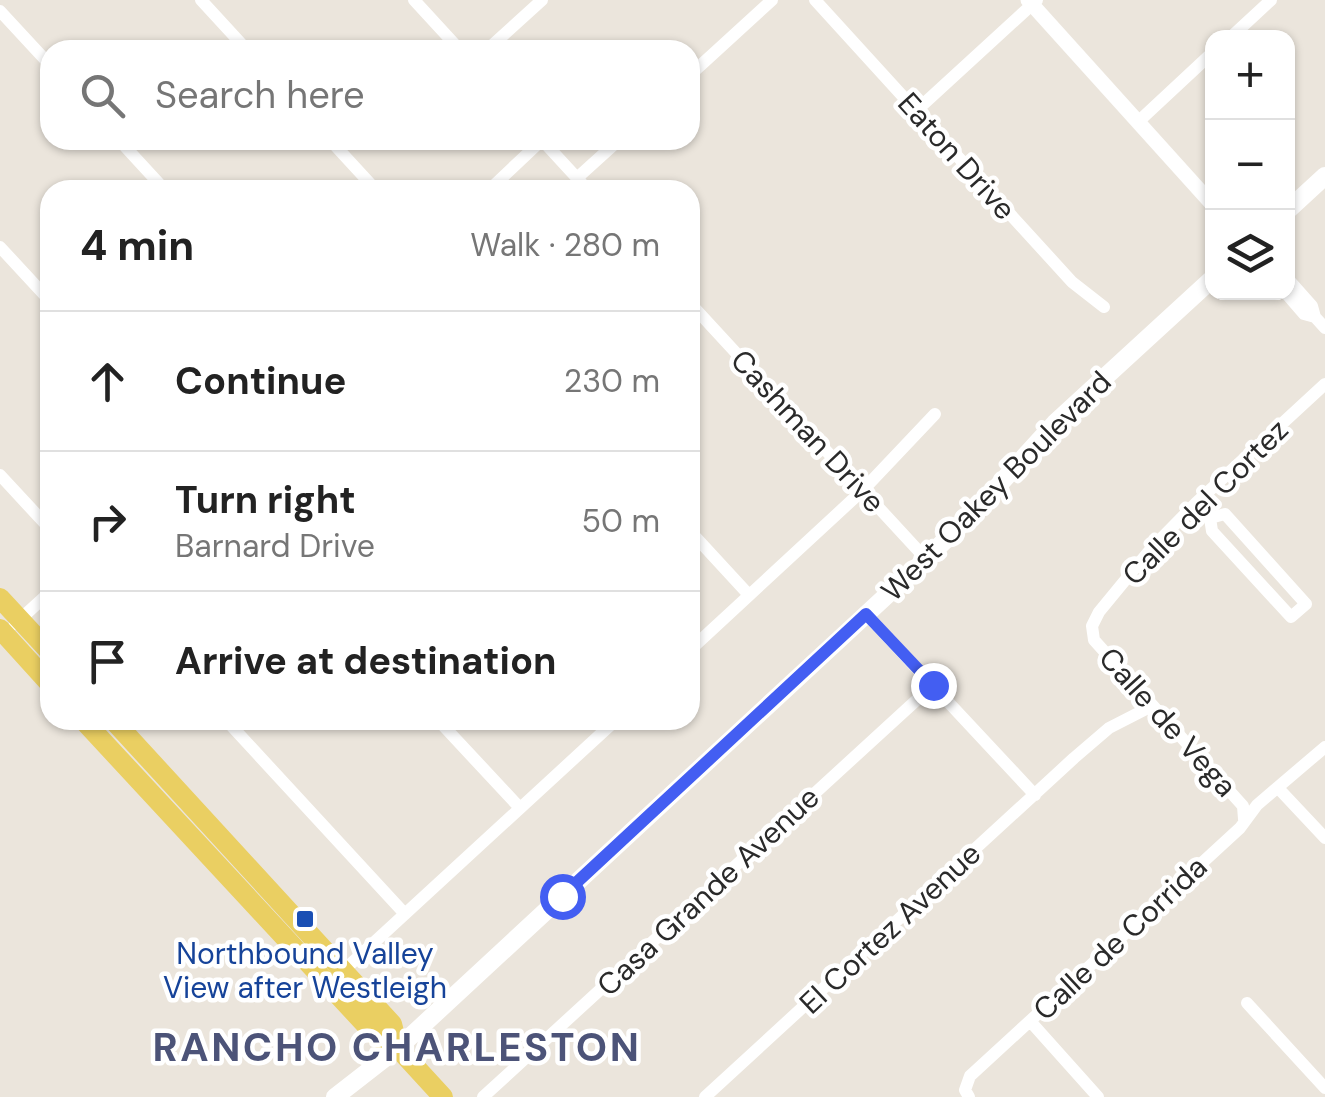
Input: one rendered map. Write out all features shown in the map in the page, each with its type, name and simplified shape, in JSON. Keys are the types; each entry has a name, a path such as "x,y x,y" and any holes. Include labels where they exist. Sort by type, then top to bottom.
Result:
{"main road":[{"path":"1295,204 1325,176"},
{"name":"West Oakey Boulevard","path":"336,1097 398,1048 926,559 1054,422 1205,285"},
{"path":"0,598 8,628 40,671"},
{"path":"8,628 40,646"},
{"path":"95,730 152,778 343,971 392,1024 398,1048"},
{"path":"120,730 152,778 376,1036 398,1048 443,1097"}],"street":[{"path":"201,0 238,40"},
{"path":"414,0 451,40"},
{"path":"498,40 542,0"},
{"path":"700,66 772,0"},
{"name":"Eaton Drive","path":"816,0 1072,282 1104,307"},
{"path":"1238,30 1270,0"},
{"path":"916,110 1032,2 1205,196"},
{"path":"0,11 40,54"},
{"path":"1139,121 1205,60"},
{"path":"128,150 156,180"},
{"path":"339,150 367,180"},
{"path":"500,180 531,150"},
{"path":"551,150 577,178 608,150"},
{"path":"0,247 40,290"},
{"path":"1295,288 1320,322"},
{"path":"1292,300 1304,314 1320,322"},
{"name":"Cashman Drive","path":"700,315 926,559"},
{"name":"Calle del Cortez","path":"1092,626 1150,550 1196,502 1325,384"},
{"path":"700,641 863,490 935,414"},
{"path":"0,475 40,518"},
{"path":"1196,502 1210,518 1212,531 1292,617 1306,604 1225,514 1210,518"},
{"path":"700,542 749,595"},
{"path":"8,628 40,601"},
{"path":"866,614 1034,795"},
{"name":"Calle de Vega","path":"1092,626 1094,640 1242,806 1244,819"},
{"name":"Casa Grande Avenue","path":"483,1097 933,685"},
{"name":"El Cortez Avenue","path":"705,1097 1074,758 1109,728 1152,706"},
{"path":"235,730 405,914"},
{"path":"447,730 520,808"},
{"path":"343,971 605,730"},
{"name":"Calle de Corrida","path":"967,1094 970,1076 1325,747"},
{"path":"1280,788 1325,838"},
{"path":"1247,1002 1325,1088"},
{"path":"1030,1021 1098,1097"}],"place":[{"name":"Northbound Valley View after Westleigh","path":"305,919"}],"district":[{"name":"RANCHO CHARLESTON","path":"397,1047"}],"route":[{"path":"562,896 866,614 933,685"}]}
